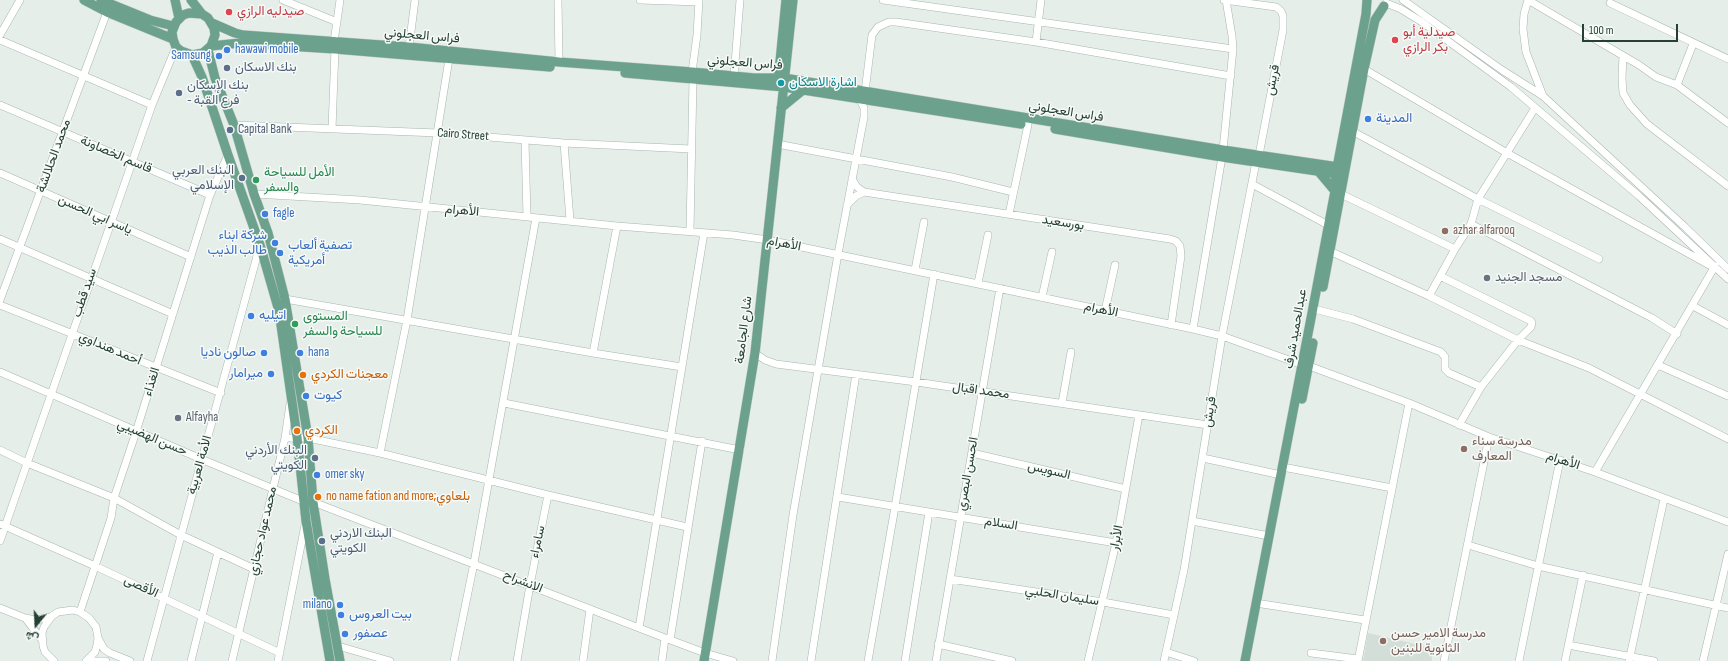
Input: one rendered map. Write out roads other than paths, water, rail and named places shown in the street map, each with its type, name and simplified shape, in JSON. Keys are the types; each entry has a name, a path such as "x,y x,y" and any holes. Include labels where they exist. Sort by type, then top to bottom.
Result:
{"main road":[{"path":"84,0 174,43 186,54 192,55 203,53 209,48 215,35 212,23 202,14 191,0"},
{"path":"101,0 150,20 173,26"},
{"path":"175,0 179,18"},
{"name":"شارع الجامعة","path":"704,657 740,450 755,353 781,108 781,82 786,0"},
{"name":"شارع الجامعة","path":"781,82 793,0"},
{"path":"1367,0 1369,4 1374,7 1386,3"},
{"name":"عبدالحميد شرف","path":"1250,661 1288,468 1326,250 1338,193 1340,150 1366,14 1367,0"},
{"name":"عبدالحميد شرف","path":"1340,171 1352,131 1375,20 1386,3"},
{"path":"174,43 173,26 179,18 189,13 202,14"},
{"name":"فراس العجلوني","path":"212,23 229,31 243,35 449,59 781,82 803,90 862,96 1222,154"},
{"name":"فراس العجلوني","path":"209,48 240,43 409,47 692,75 754,78 1028,125 1340,171"},
{"path":"209,48 215,78 234,125 254,194 268,234 285,299 308,438 309,502 306,521 330,661"},
{"path":"192,55 202,76 260,245 278,310 297,437 340,661"},
{"path":"781,108 803,90"},
{"path":"1338,193 1318,167 1340,150"},
{"name":"عبدالحميد شرف","path":"1245,661 1281,475 1318,310 1328,225 1338,193"}],"street":[{"path":"0,35 20,0"},
{"path":"283,0 337,22"},
{"path":"332,129 334,46 340,0"},
{"path":"409,47 415,0"},
{"path":"558,0 559,62"},
{"path":"640,0 698,1 697,35 692,75 690,232"},
{"path":"734,76 740,0"},
{"path":"883,0 1233,49"},
{"path":"1036,42 1041,0"},
{"path":"1193,329 1222,154 1231,76 1233,49 1232,36 1225,0"},
{"name":"قريش","path":"1164,661 1184,570 1222,336 1283,25 1281,11 1276,7 1225,0"},
{"path":"1403,0 1472,49 1543,96 1685,226 1728,269"},
{"path":"1543,96 1526,52 1523,29 1524,14 1528,0 1656,77 1677,85 1728,123"},
{"path":"1386,3 1401,9 1422,22 1511,87 1639,196 1728,279"},
{"path":"1610,3 1693,44 1728,59"},
{"name":"محمد الحلالشة","path":"0,300 107,12"},
{"path":"772,661 794,515 838,254 864,117 862,96 874,30 882,24 896,22 1036,42 1231,76"},
{"path":"0,40 152,105"},
{"name":"سيد قطب","path":"0,541 2,526 27,463 71,333 174,43"},
{"path":"1677,85 1693,44"},
{"path":"1623,56 1623,93 1630,105 1647,124 1728,186"},
{"path":"380,453 407,320 449,59"},
{"path":"1364,68 1507,153 1715,267"},
{"path":"1527,100 1529,93 1534,91"},
{"path":"1541,113 1549,112 1551,104"},
{"name":"قاسم الخصاونة","path":"0,105 210,195"},
{"path":"1429,296 1455,249 1471,224 1478,199 1535,108"},
{"name":"Cairo Street","path":"234,125 438,133 564,143 691,148"},
{"path":"1009,214 1028,125"},
{"path":"1352,131 1478,199 1600,259"},
{"path":"525,140 526,217"},
{"path":"564,143 570,220"},
{"path":"777,144 952,177 1013,192"},
{"name":"الغذاء","path":"80,612 111,518 114,498 210,195 228,154"},
{"name":"ياسر ابي الحسن","path":"0,173 110,223 191,257"},
{"path":"847,206 852,198 864,192 857,187 852,179"},
{"path":"1252,184 1328,225"},
{"name":"بورسعيد","path":"864,192 1176,241 1180,246 1181,256 1170,325"},
{"path":"1338,193 1455,249"},
{"name":"الأهرام","path":"254,194 360,200 768,240 1193,329 1222,336 1409,402 1488,437 1595,472 1728,522"},
{"path":"454,661 504,403 536,218"},
{"path":"915,270 924,222"},
{"path":"1471,224 1652,318 1677,334"},
{"path":"593,353 617,226"},
{"path":"639,628 704,233"},
{"path":"978,283 988,235"},
{"path":"0,239 173,314"},
{"name":"الأمة العربية","path":"147,661 260,245"},
{"path":"1326,250 1429,296 1518,340 1589,368 1728,439"},
{"path":"1042,297 1052,252"},
{"path":"1105,311 1115,265"},
{"path":"1595,472 1715,267"},
{"path":"868,661 934,274"},
{"path":"1440,276 1531,321 1532,324 1481,387 1459,425"},
{"name":"الحسن البصري","path":"936,661 1000,288"},
{"path":"285,299 593,353 682,367"},
{"name":"أحمد هنداوي","path":"0,305 221,393"},
{"path":"1693,306 1728,324"},
{"path":"1318,310 1353,319 1441,352 1444,357 1445,369 1448,373 1481,387"},
{"path":"1062,403 1071,352"},
{"name":"محمد اقبال","path":"755,353 770,362 819,370 916,382 1208,425"},
{"path":"1658,365 1728,396"},
{"name":"حسن الهضيبي","path":"0,372 136,432 273,489 309,502"},
{"path":"811,661 838,497 856,374"},
{"name":"محمد عواد حجازي","path":"232,661 286,438 291,400"},
{"path":"1311,653 1358,660 1409,402"},
{"path":"504,403 740,450"},
{"name":"الأبرار","path":"1088,661 1116,542 1139,415"},
{"path":"1444,661 1488,437"},
{"path":"286,438 308,438 380,453 548,495 687,526"},
{"path":"662,661 668,639 702,442"},
{"path":"0,450 27,463 114,498 181,534 254,569"},
{"name":"السويس","path":"972,453 1126,489"},
{"path":"1203,458 1281,475"},
{"path":"1519,661 1560,460"},
{"path":"1288,468 1392,488"},
{"name":"سامراء","path":"517,661 548,495"},
{"name":"السلام","path":"838,497 1116,542"},
{"path":"1630,658 1664,499"},
{"name":"الانشراح","path":"309,502 474,563 668,639 704,657 733,661"},
{"path":"905,661 929,512"},
{"path":"278,661 306,521"},
{"path":"1192,521 1269,536"},
{"name":"الأقصى","path":"2,526 95,566 280,652"},
{"path":"1468,545 1538,566 1728,608"},
{"path":"191,661 218,552"},
{"path":"1704,661 1728,554"},
{"path":"1565,661 1583,575"},
{"name":"سليمان الحلبي","path":"950,579 1103,602 1174,615"},
{"path":"1262,604 1365,620"},
{"path":"0,608 25,618 36,620 52,616 65,610 80,612 89,618 96,627 98,638 104,649 130,661"},
{"path":"583,661 590,609"},
{"path":"50,660 45,652 42,640 44,627 52,616"},
{"path":"25,618 42,640"},
{"path":"86,661 95,652 98,638"},
{"path":"938,644 1012,661"},
{"path":"1568,645 1630,658 1654,661"},
{"path":"338,646 390,661"},
{"path":"1166,652 1194,661"},
{"path":"91,661 106,661"}],"place":[{"name":"صيدليه الرازي","path":"229,12"},
{"name":"صيدلية أبو بكر الرازي","path":"1395,40"},
{"name":"hawawi mobile","path":"227,50"},
{"name":"Samsung","path":"219,56"},
{"name":"بنك الاسكان","path":"227,68"},
{"name":"اشارة الاسكان","path":"781,83"},
{"name":"بنك الإسكان - فرع القبة","path":"179,93"},
{"name":"المدينة","path":"1368,119"},
{"name":"Capital Bank","path":"230,130"},
{"name":"البنك العربي الإسلامي","path":"242,178"},
{"name":"الأمل للسياحة والسفر","path":"256,180"},
{"name":"fagle","path":"265,214"},
{"name":"azhar alfarooq","path":"1445,231"},
{"name":"شركة ابناء طالب الذيب","path":"275,243"},
{"name":"تصفية ألعاب أمريكية","path":"280,253"},
{"name":"مسجد الجنيد","path":"1487,278"},
{"name":"اتيليه","path":"251,316"},
{"name":"المستوى للسياحة والسفر","path":"295,324"},
{"name":"صالون ناديا","path":"264,353"},
{"name":"hana","path":"300,353"},
{"name":"ميرامار","path":"271,374"},
{"name":"معجنات الكردي","path":"303,375"},
{"name":"كيوت","path":"306,396"},
{"name":"Alfayha","path":"178,418"},
{"name":"الكردي","path":"297,431"},
{"name":"مدرسة سناء المعارف","path":"1464,449"},
{"name":"البنك الأردني الكويتي","path":"315,458"},
{"name":"omer sky","path":"317,475"},
{"name":"no name fation and more;بلعاوي","path":"318,497"},
{"name":"البنك الاردني الكويتي","path":"322,541"},
{"name":"milano","path":"340,605"},
{"name":"بيت العروس","path":"341,615"},
{"name":"عصفور","path":"345,634"},
{"name":"مدرسة الامير حسن الثانوية للبنين","path":"1383,641"}]}
